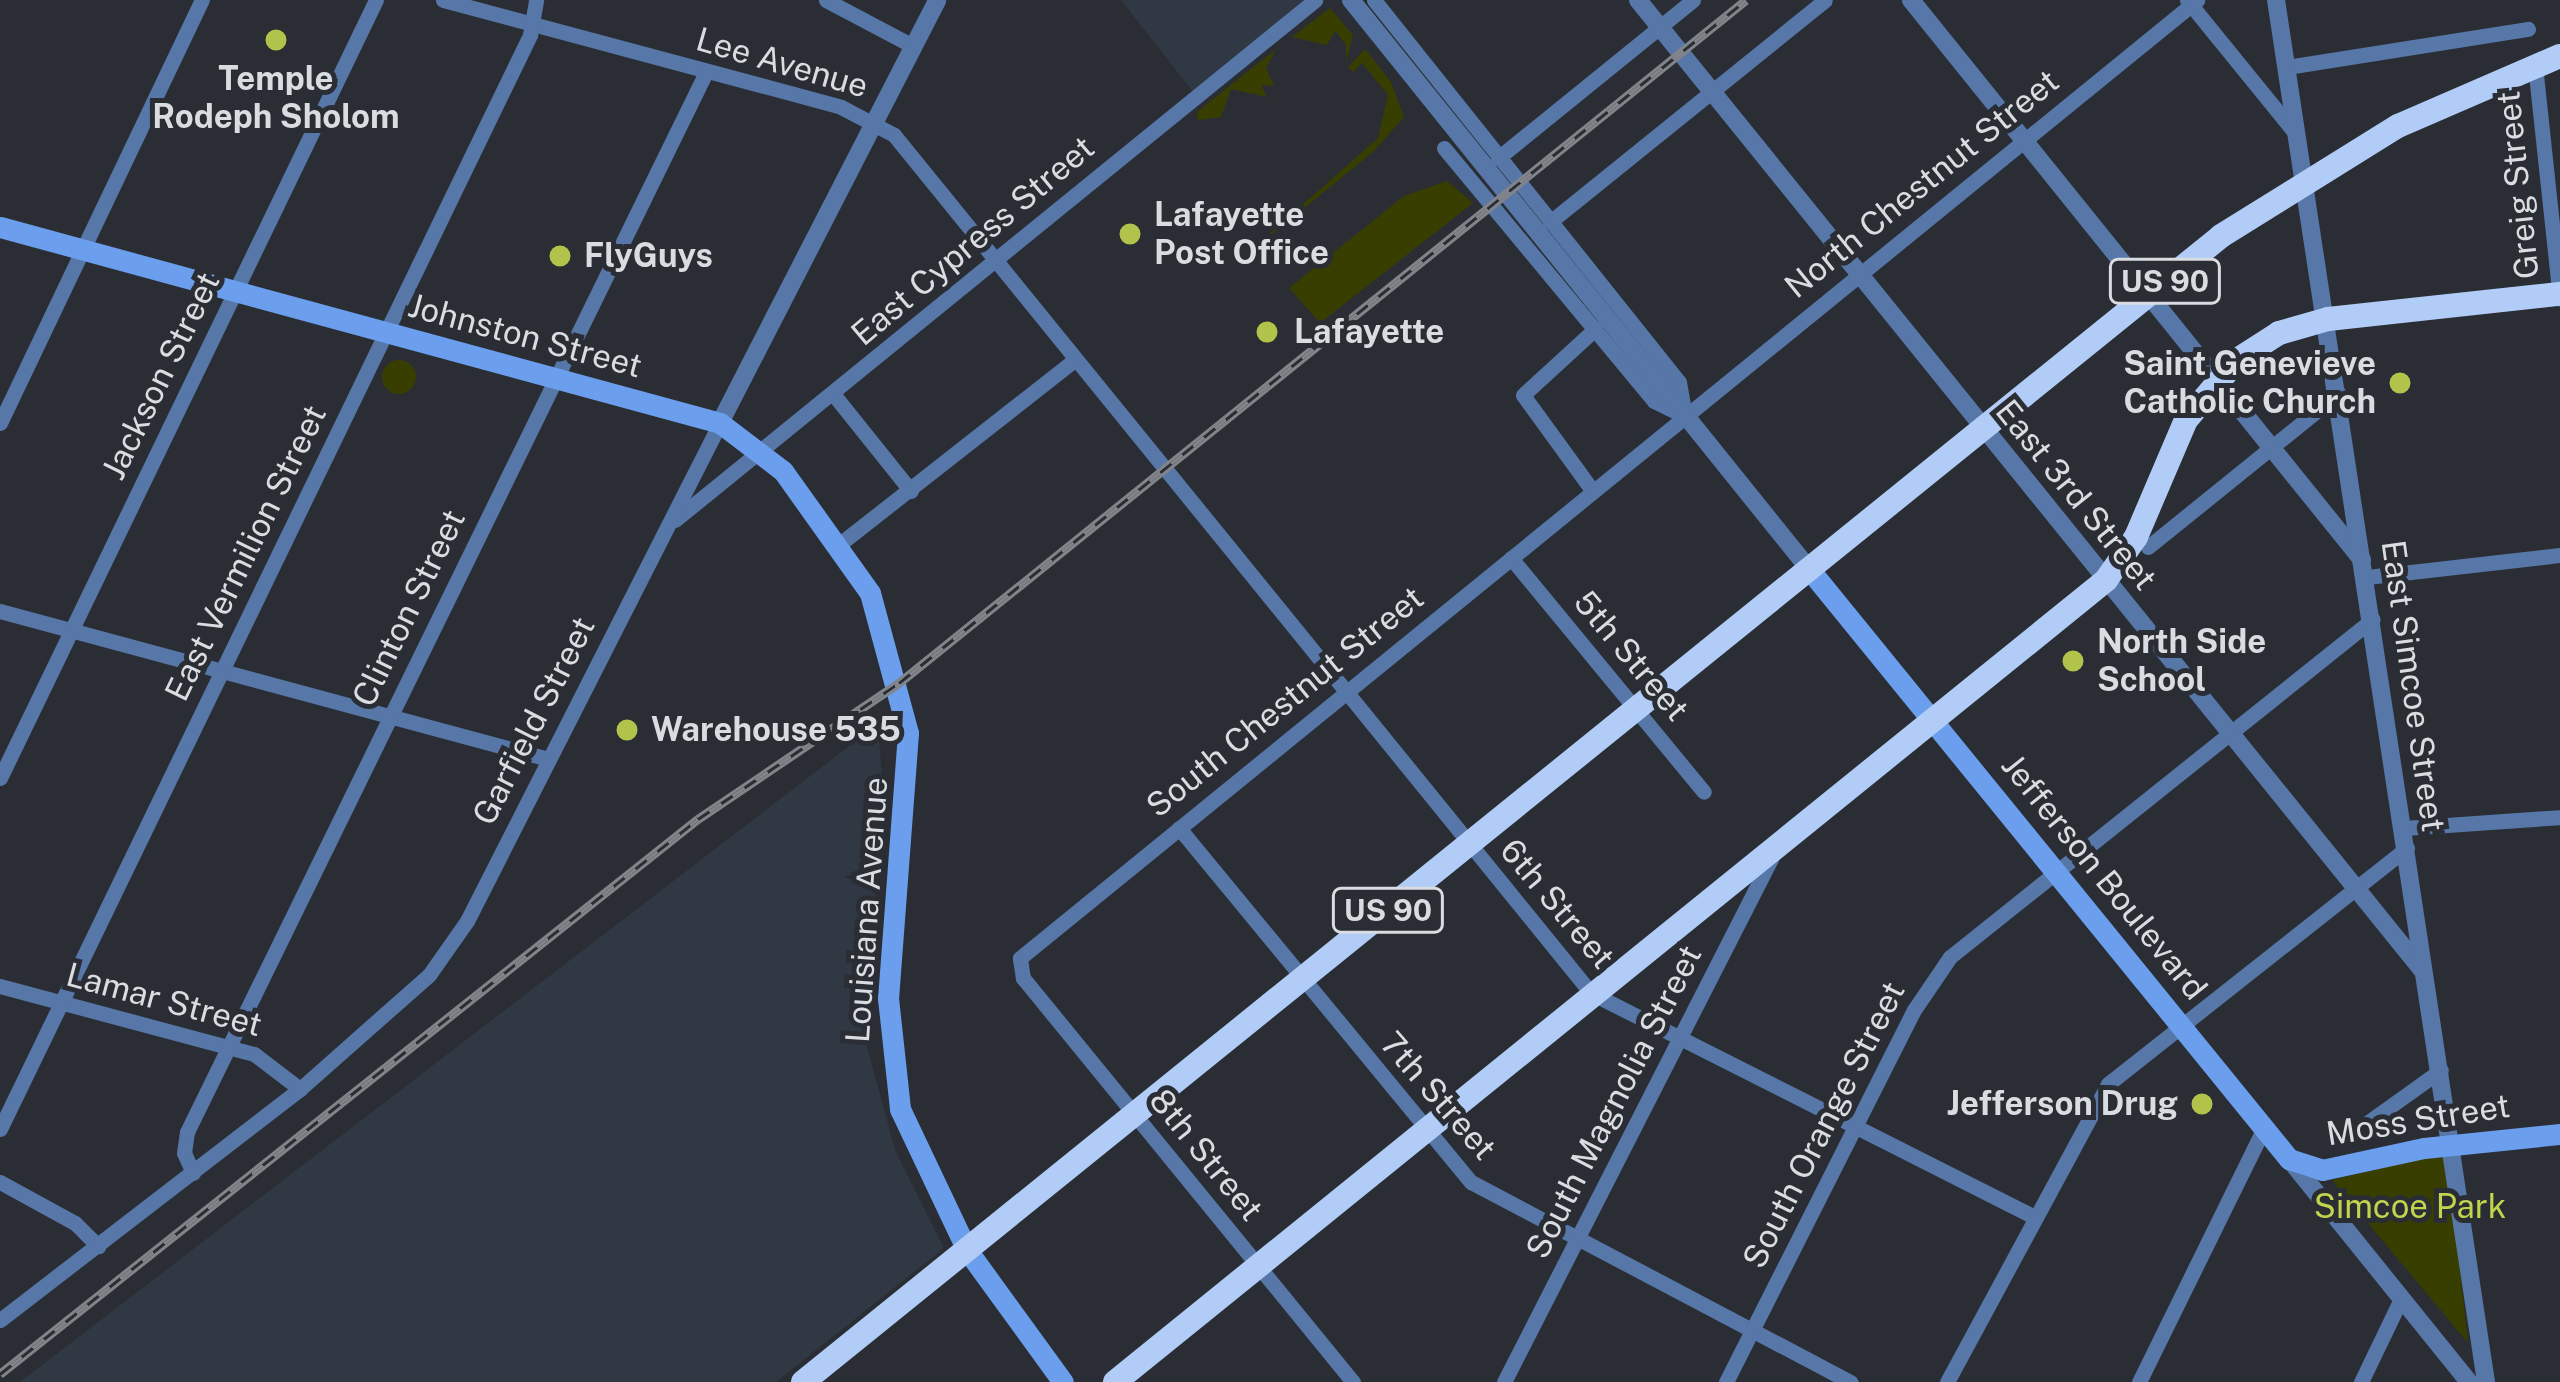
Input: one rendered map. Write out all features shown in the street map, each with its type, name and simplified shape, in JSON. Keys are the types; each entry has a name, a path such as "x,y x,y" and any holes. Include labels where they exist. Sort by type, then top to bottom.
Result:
{"highway":[{"name":"US 90","path":"804,1382 2149,294 2305,180 2398,125 2560,56"},
{"path":"1115,1382 2106,580 2136,537 2186,419 2217,379 2257,345 2328,319 2560,296"}],"main road":[{"name":"Johnston Street","path":"0,226 720,423 763,451 841,543 882,620 899,683"},
{"name":"Jefferson Boulevard","path":"1809,569 2289,1159"},
{"name":"Louisiana Avenue","path":"899,683 909,775 889,998 891,1066 908,1134 968,1250 1063,1382"},
{"name":"Moss Street","path":"2289,1159 2322,1169 2452,1144 2560,1134"}],"street":[{"path":"0,423 202,0"},
{"name":"Jackson Street","path":"0,778 376,0"},
{"name":"Lee Avenue","path":"443,0 875,121 910,152 1166,468"},
{"name":"East Vermilion Street","path":"0,1129 534,25 536,0"},
{"path":"826,0 913,46"},
{"name":"Garfield Street","path":"0,1320 300,1089 429,976 467,921 937,0"},
{"name":"East Cypress Street","path":"667,526 1315,0"},
{"name":"Jefferson Boulevard","path":"1351,0 1809,569"},
{"name":"Jefferson Boulevard","path":"1374,0 1679,382 1684,416"},
{"name":"East 3rd Street","path":"1638,0 2426,975"},
{"path":"1498,158 1693,0"},
{"path":"1550,222 1825,0"},
{"path":"1911,0 2366,570 2560,555"},
{"name":"East Simcoe Street","path":"2276,0 2486,1382"},
{"path":"2192,2 2298,136"},
{"name":"North Chestnut Street","path":"1684,416 2192,2"},
{"path":"2287,67 2528,29"},
{"name":"Greig Street","path":"2535,65 2560,296"},
{"name":"Clinton Street","path":"194,1173 184,1143 706,72"},
{"name":"Jefferson Boulevard","path":"1444,148 1654,401 1684,416"},
{"path":"1592,490 1523,395 1595,329"},
{"path":"841,543 1076,358"},
{"path":"2148,547 2339,393"},
{"path":"833,395 911,490"},
{"name":"South Chestnut Street","path":"1018,962 1684,416"},
{"name":"6th Street","path":"1166,468 1591,993 2033,1216"},
{"name":"5th Street","path":"1511,558 1705,792"},
{"path":"0,611 548,759"},
{"name":"South Orange Street","path":"1726,1382 1856,1125 1950,957 2373,620"},
{"path":"1947,1382 2093,1102 2182,1024 2356,889 2405,838 2560,817"},
{"name":"7th Street","path":"1179,827 1424,1131 1480,1189 1850,1382"},
{"name":"South Magnolia Street","path":"1504,1382 1776,849"},
{"name":"8th Street","path":"1018,962 1134,1114 1353,1382"},
{"name":"Lamar Street","path":"0,986 229,1047 276,1064 300,1089"},
{"path":"2354,1133 2441,1070"},
{"path":"2139,1382 2264,1128"},
{"name":"Jefferson Boulevard","path":"2289,1159 2469,1382"},
{"path":"0,1182 75,1222 98,1246"},
{"path":"2361,1382 2401,1299"}],"shaded area":[{"path":"1121,0 1306,0 1194,93"},
{"path":"878,724 882,779 867,1047 895,1150 944,1248 776,1382 20,1382"}],"green space":[{"path":"1330,8 1353,35 1346,63 1346,45 1335,31 1327,45 1292,37"},
{"path":"1276,49 1266,68 1274,86 1261,85 1267,97 1231,89 1221,117 1198,120 1197,112"},
{"path":"1365,49 1391,82 1404,117 1373,152 1232,267 1378,138 1388,95 1362,63 1353,72 1348,67"},
{"path":"1447,181 1473,203 1320,323 1289,288 1404,196"},
{"path":"399,360 411,365 416,377 411,389 399,394 387,389 382,377 387,365"},
{"name":"Simcoe Park","path":"2447,1152 2468,1343 2332,1180"}],"railway":[{"path":"0,1374 698,819 899,683 1746,0"}],"place":[{"name":"Temple Rodeph Sholom","path":"276,40"},
{"name":"Lafayette Post Office","path":"1130,234"},
{"name":"FlyGuys","path":"560,256"},
{"name":"Lafayette","path":"1267,332"},
{"name":"Saint Genevieve Catholic Church","path":"2400,383"},
{"name":"North Side School","path":"2073,661"},
{"name":"Warehouse 535","path":"627,730"},
{"name":"Jefferson Drug","path":"2202,1104"}]}
